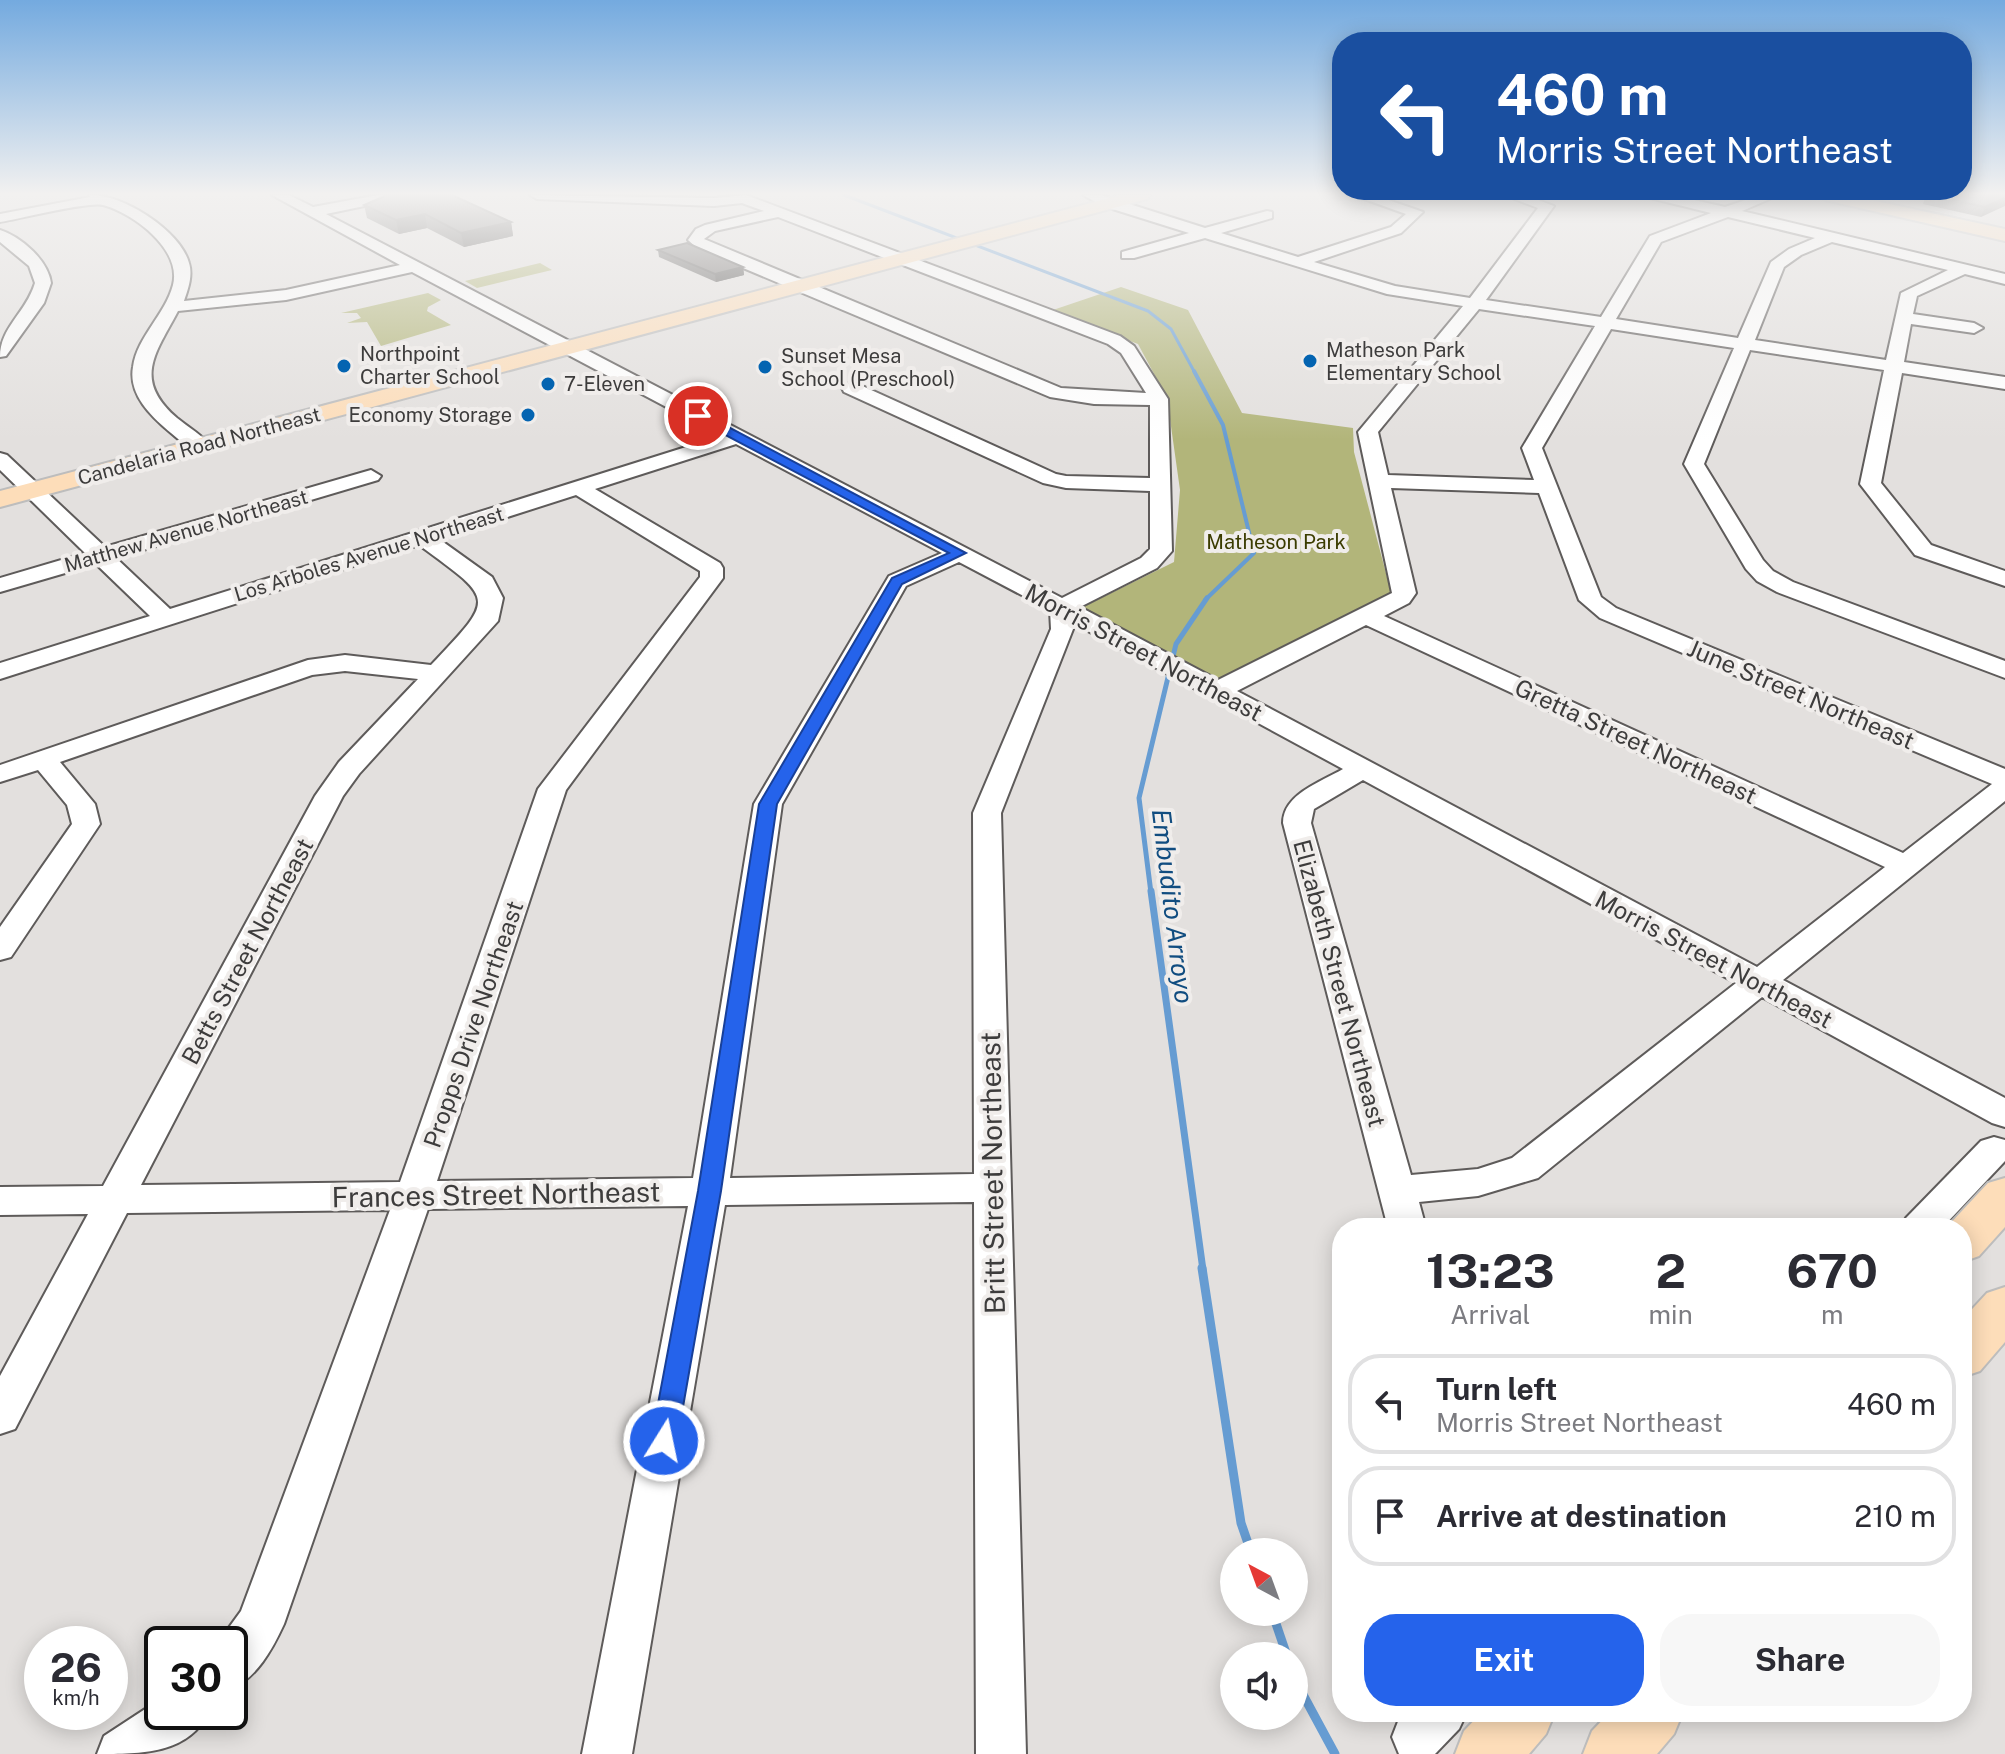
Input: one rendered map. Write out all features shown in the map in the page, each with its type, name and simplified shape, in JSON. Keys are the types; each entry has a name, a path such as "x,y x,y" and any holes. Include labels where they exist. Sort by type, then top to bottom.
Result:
{"main road":[{"name":"Candelaria Road Northeast","path":"0,499 19,487 817,277"},
{"path":"1972,1232 2005,1196"},
{"path":"1972,1345 2005,1307"},
{"path":"1487,1754 1515,1722"}],"street":[{"path":"0,352 25,319 44,284 43,277"},
{"path":"182,277 181,289 152,343 142,369 142,384 162,414 196,442"},
{"path":"173,307 286,295 367,277"},
{"name":"Morris Street Northeast","path":"436,277 1062,607 2005,1114"},
{"path":"779,277 1057,393 1094,398 1159,399"},
{"path":"946,277 1114,340 1128,350 1159,399 1161,551 1149,563 1062,607"},
{"path":"1344,277 1382,289 1474,304 2005,383"},
{"path":"1217,691 1401,598 1404,593 1368,432 1494,277"},
{"path":"1379,481 1547,487 1532,448 1632,277"},
{"path":"1772,277 1694,464 1754,564 1765,576 1785,587 2005,670"},
{"path":"1946,277 1909,293 1870,484 1923,550 2005,579"},
{"path":"1905,318 1974,328"},
{"path":"851,388 1050,479 1161,485"},
{"name":"Los Arboles Avenue Northeast","path":"0,671 737,437"},
{"path":"0,459 19,487 103,555 166,618"},
{"name":"Matthew Avenue Northeast","path":"0,585 371,476"},
{"name":"June Street Northeast","path":"1547,487 1591,600 1597,607 2005,779"},
{"name":"Propps Drive Northeast","path":"248,1641 260,1624 414,1195 552,789 711,578 712,568 579,488"},
{"name":"Betts Street Northeast","path":"0,1416 329,796 349,768 486,621 491,598 484,582 422,537"},
{"path":"607,1754 709,1191 768,804 897,581 960,553"},
{"name":"Britt Street Northeast","path":"1001,1754 987,813 1063,629 1062,607"},
{"name":"Gretta Street Northeast","path":"1367,617 1906,866"},
{"path":"0,774 308,668 345,663 439,674"},
{"path":"0,950 86,824 81,804 43,759"},
{"name":"Elizabeth Street Northeast","path":"1361,770 1303,804 1297,814 1297,823 1404,1218"},
{"path":"1396,1190 1469,1186 1497,1181 1525,1168 2005,787"},
{"path":"1929,1218 1994,1150"},
{"name":"Frances Street Northeast","path":"0,1201 992,1188"},
{"path":"122,1754 157,1730"}],"green space":[{"path":"482,277 523,277 477,288 465,281"},
{"name":"Matheson Park","path":"1121,287 1188,310 1242,413 1353,428 1354,452 1392,596 1217,681 1083,607 1174,562 1180,490 1167,398 1138,344 1050,311"},
{"path":"428,293 441,300 428,307 427,311 451,325 381,346 367,322 347,323 361,318 357,313 341,313"}],"waterway":[{"name":"Embudito Arroyo","path":"1059,277 1148,311 1171,329 1195,373"},
{"name":"Embudito Arroyo","path":"1194,371 1223,425 1254,553 1207,598"},
{"name":"Embudito Arroyo","path":"1151,893 1139,798 1176,644 1207,598"},
{"name":"Embudito Arroyo","path":"1151,891 1203,1270"},
{"name":"Embudito Arroyo","path":"1202,1268 1241,1523 1246,1538"},
{"name":"Embudito Arroyo","path":"1277,1626 1282,1642"},
{"name":"Embudito Arroyo","path":"1308,1704 1335,1754"}],"place":[{"name":"Matheson Park Elementary School","path":"1310,361"},
{"name":"Northpoint Charter School","path":"344,366"},
{"name":"Sunset Mesa School (Preschool)","path":"765,367"},
{"name":"7-Eleven","path":"548,384"},
{"name":"Economy Storage","path":"528,415"}],"route":[{"path":"664,1441 709,1191 768,804 897,581 960,553 698,416"}]}
